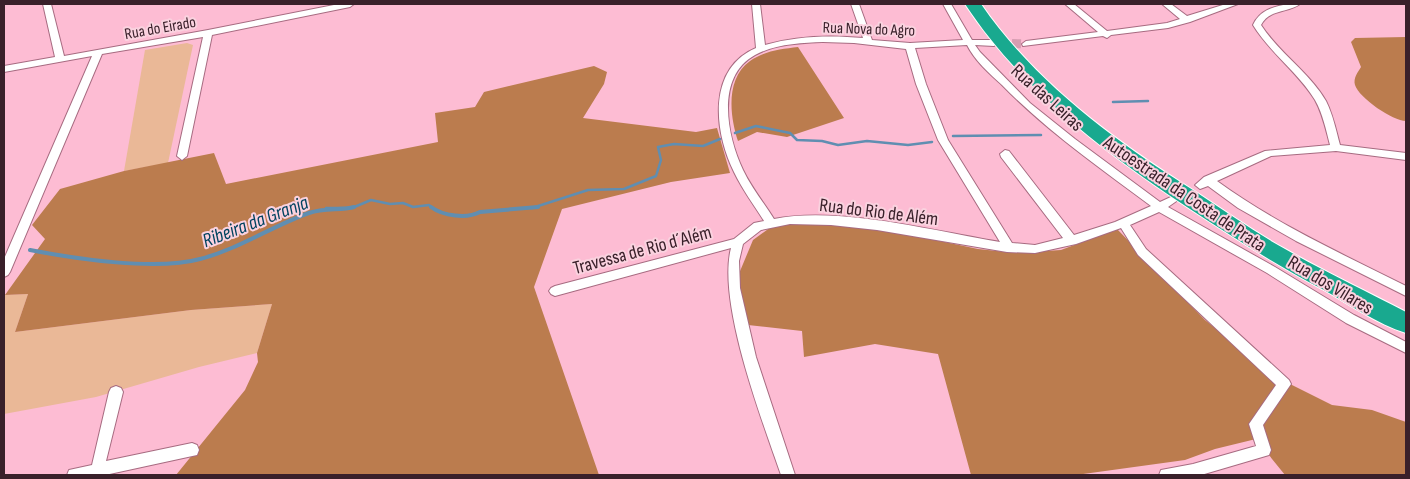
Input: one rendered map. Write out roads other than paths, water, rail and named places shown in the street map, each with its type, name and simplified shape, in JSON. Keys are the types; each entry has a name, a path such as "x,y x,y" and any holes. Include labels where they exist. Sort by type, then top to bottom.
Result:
{"highway":[{"name":"Autoestrada da Costa de Prata","path":"973,4 987,25 1045,88 1108,142 1147,171 1278,255 1406,323"},
{"name":"Autoestrada da Costa de Prata","path":"987,4 1000,24 1056,85 1118,137 1148,159 1270,237 1406,307"}],"street":[{"path":"47,4 60,59"},
{"name":"Rua do Eirado","path":"4,69 208,33 350,4"},
{"path":"756,4 760,50 750,53 735,68 728,79 723,102 727,137 735,165 770,222"},
{"path":"855,4 868,41"},
{"name":"Rua das Leiras","path":"947,4 976,54 1027,105 1071,141 1159,207"},
{"path":"1069,4 1106,35"},
{"path":"1166,4 1187,20"},
{"path":"1026,44 1106,35 1187,20 1234,4"},
{"path":"1296,4 1283,5 1281,10 1268,13 1259,20 1257,26 1321,100 1336,148"},
{"path":"182,156 208,33"},
{"name":"Rua Nova do Agro","path":"760,50 787,44 830,40 868,41 910,46 968,42 994,43"},
{"path":"910,46 921,84 943,140 1008,246"},
{"path":"4,272 98,53"},
{"path":"1406,157 1336,148 1269,153 1204,183 1300,238 1406,291"},
{"path":"1005,154 1071,240"},
{"name":"Rua do Rio de Além","path":"770,222 798,219 847,221 1008,246 1036,248 1071,240 1123,224 1173,200"},
{"name":"Rua dos Vilares","path":"1159,207 1255,260 1350,319 1406,348"},
{"name":"Travessa de Rio d´Além","path":"555,291 738,242 750,232 770,222"},
{"path":"1123,224 1142,252 1284,384 1256,424 1264,450 1193,471 1166,475"},
{"path":"738,242 733,263 736,300 747,349 788,475"},
{"path":"4,245 16,243"},
{"path":"96,473 116,392"},
{"path":"74,475 96,473 192,450"}],"waterway":[{"name":"Ribeira da Granja","path":"1113,102 1148,101"},
{"name":"Ribeira da Granja","path":"735,133 756,126 790,133 797,140 822,141 838,145 867,141 908,145 932,142"},
{"name":"Ribeira da Granja","path":"953,136 1041,135"},
{"name":"Ribeira da Granja","path":"534,207 588,190 624,189 656,176 661,160 658,147 674,144 703,146 720,139"},
{"name":"Ribeira da Granja","path":"348,208 371,200 390,204 403,203 413,207 429,205 433,208"},
{"name":"Ribeira da Granja","path":"348,208 354,207"},
{"name":"Ribeira da Granja","path":"431,207 442,213 462,216 480,212 534,207"},
{"name":"Ribeira da Granja","path":"326,208 348,208"},
{"name":"Ribeira da Granja","path":"30,250 70,257 139,264 182,262 214,255 309,213 348,208"}],"tunnel":[{"path":"998,43 1026,44"}]}
